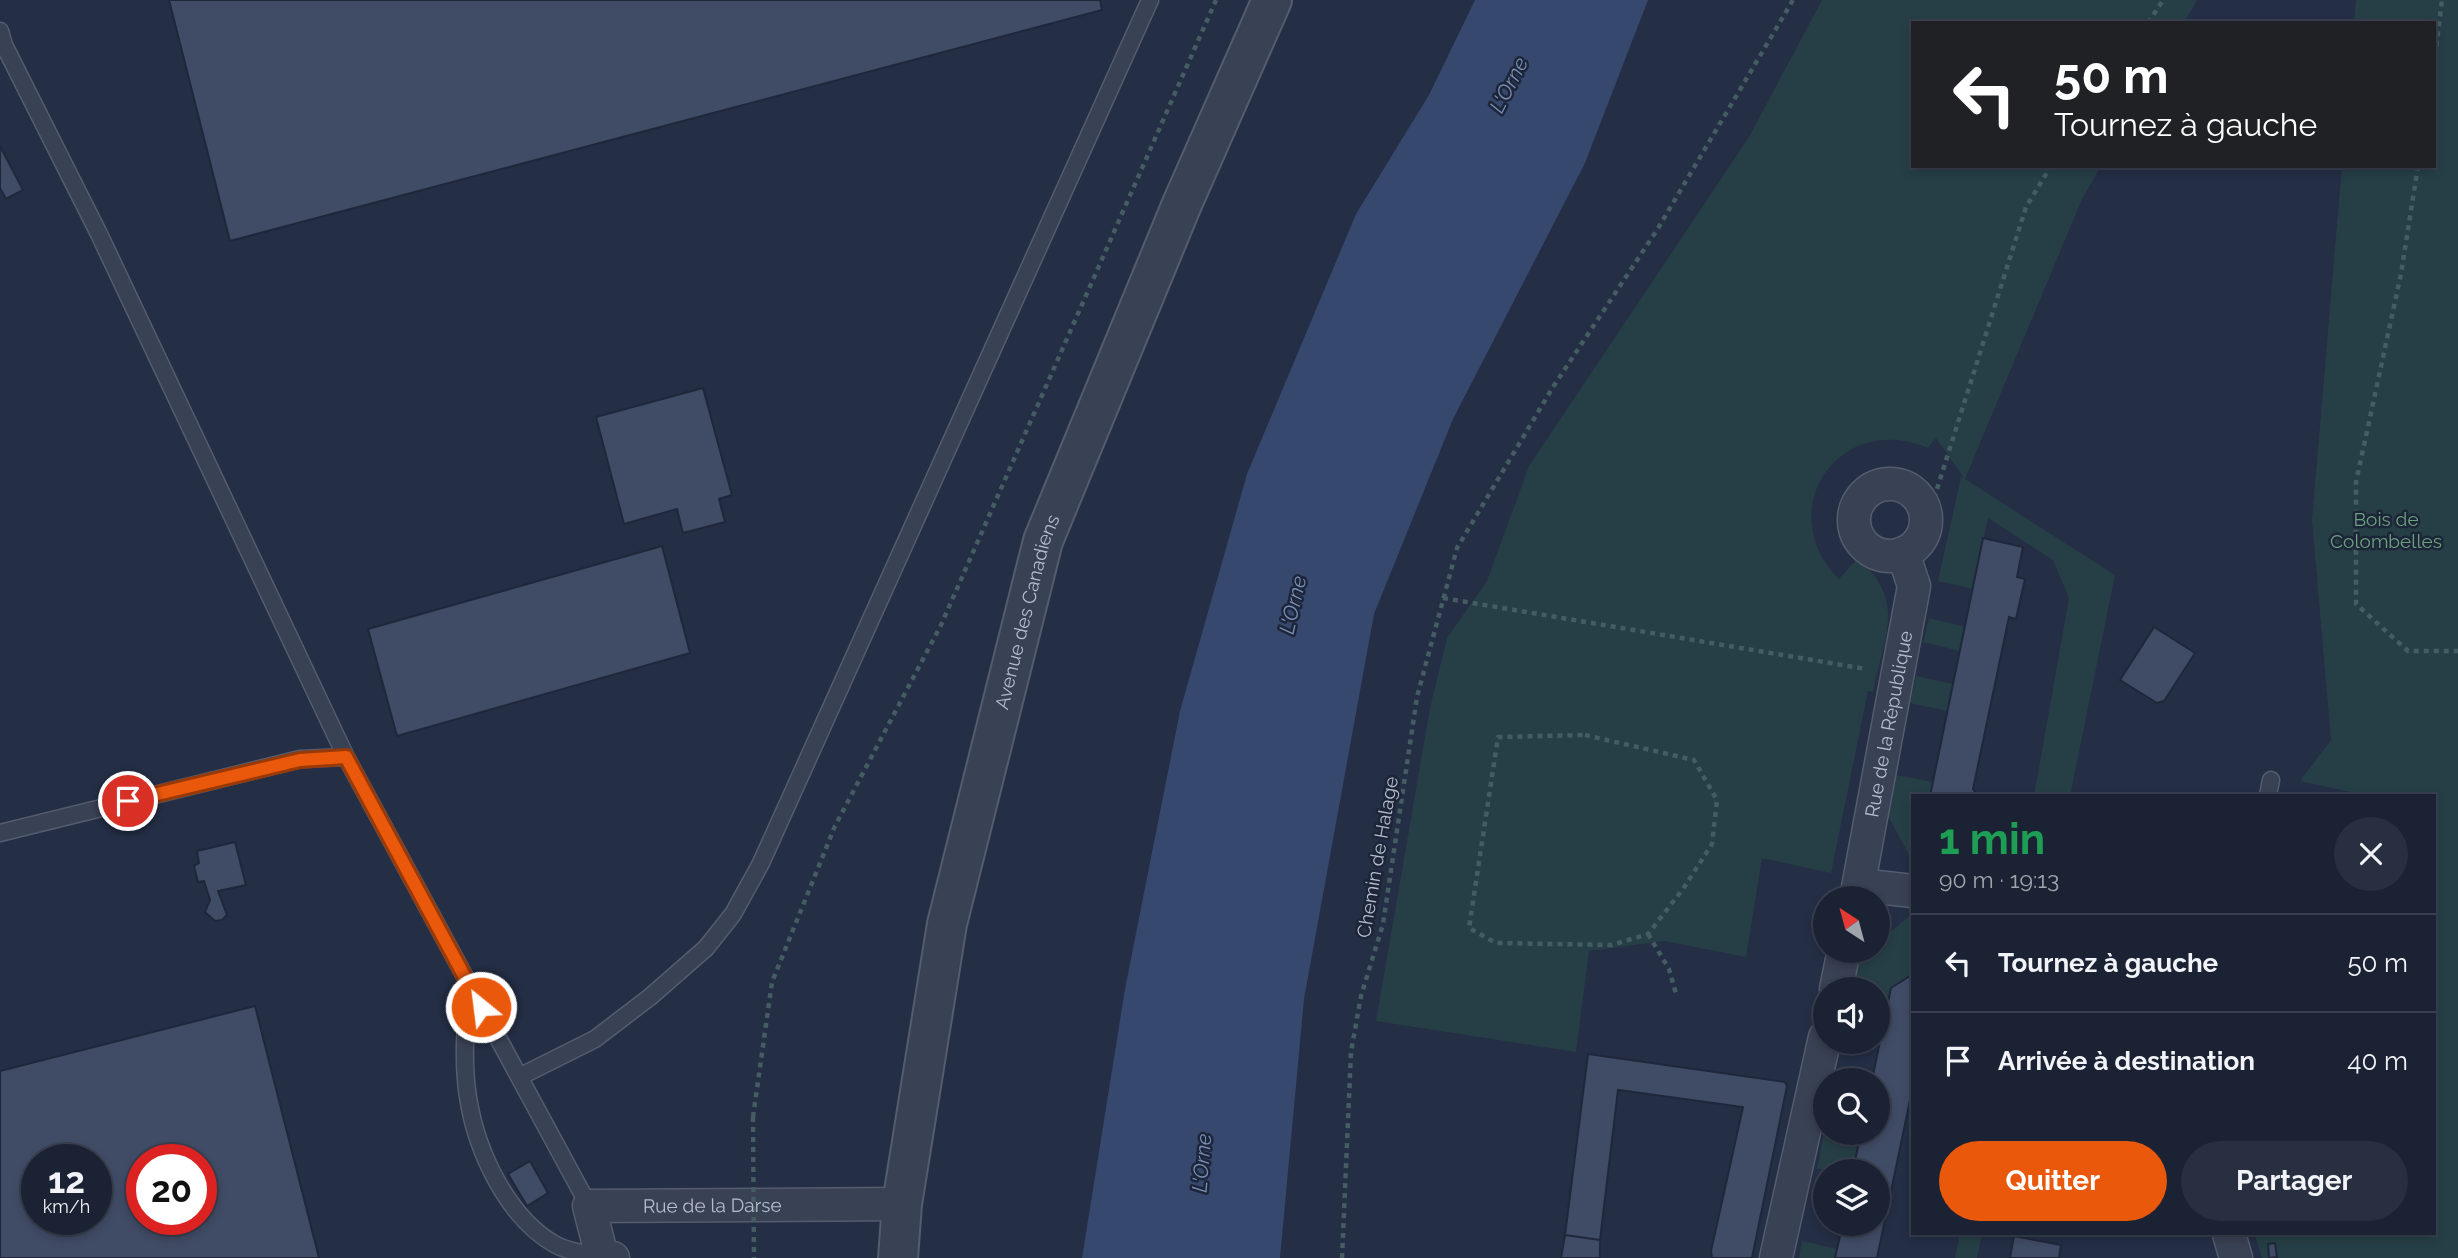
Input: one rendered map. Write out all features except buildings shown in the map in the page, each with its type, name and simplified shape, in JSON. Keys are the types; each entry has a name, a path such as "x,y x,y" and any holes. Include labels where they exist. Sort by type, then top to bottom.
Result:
{"street":[{"name":"Avenue des Canadiens","path":"898,1258 902,1204 947,924 1043,541 1182,204 1272,0"},
{"path":"1886,485 1908,489 1923,506 1925,528 1920,539 1903,553 1880,554 1860,540 1854,517 1864,495 1886,485"},
{"name":"Rue de la République","path":"1858,886 1914,586 1903,553"},
{"path":"1890,891 1911,891"},
{"path":"1776,1258 1821,1054"},
{"name":"Rue de la Darse","path":"589,1206 902,1204"},
{"path":"589,1206 602,1257 613,1258"},
{"path":"2229,1235 2236,1258"}],"lane":[{"path":"519,1077 595,1039 650,997 706,948 733,914 761,863 1150,0"},
{"path":"1,39 99,234 346,757 589,1206"},
{"path":"0,833 300,760 346,757"},
{"path":"469,984 465,1043 468,1097 481,1144 508,1198 529,1226 557,1246 602,1257"}],"path":[{"path":"754,1258 753,1117 772,982 830,839 941,625 1216,0"},
{"name":"Chemin de Halage","path":"1342,1258 1351,1052 1361,996 1382,924 1417,698 1457,548 1553,387 1657,230 1793,0"},
{"path":"2149,21 2163,0"},
{"path":"2436,50 2442,0"},
{"path":"1925,528 2026,207 2050,168"},
{"path":"2418,168 2401,274 2356,482 2356,604 2408,651 2458,651"},
{"path":"1443,598 1898,675"},
{"path":"1585,735 1694,760 1717,800 1712,844 1684,889 1648,934 1612,944 1496,943 1469,928 1498,737 1585,735"},
{"path":"1648,934 1669,969 1676,994"}],"green space":[{"path":"1822,0 2197,0 2185,21 1911,21 1911,168 2100,168 2082,199 1965,479 2115,575 2070,794 2034,794 2069,598 2053,560 1988,518 1973,589 1938,581 1961,477 1964,478 1936,438 1928,448 1896,440 1867,443 1843,455 1825,474 1814,498 1812,524 1820,552 1839,579 1858,558 1883,589 1888,620 1873,692 1868,691 1831,873 1762,858 1746,957 1664,941 1589,951 1576,1052 1376,1021 1430,708 1447,638 1487,581 1529,466 1749,137"},
{"name":"Bois de Colombelles","path":"2356,0 2458,0 2458,1258 2262,1258 2255,1236 2436,1235 2436,794 2360,794 2300,781 2331,740 2312,520 2342,168 2436,168 2436,21 2354,21"},
{"path":"1929,618 1965,627 1960,651 1923,642"},
{"path":"1916,676 1953,684 1948,711 1910,703"},
{"path":"1896,775 1933,782 1930,794 1911,794 1911,858 1888,816"},
{"path":"1908,917 1911,918 1911,975 1891,988 1890,993 1890,977 1856,977 1859,963 1890,963 1890,933"},
{"path":"1822,1145 1859,1145 1856,1159 1819,1159"},
{"path":"1960,1235 1982,1235 1977,1258 1955,1258"},
{"path":"1802,1241 1837,1249 1835,1258 1799,1258"}],"water":[{"name":"L'Orne","path":"1475,0 1648,0 1585,163 1453,419 1374,614 1304,999 1280,1258 1082,1258 1125,989 1180,711 1247,474 1356,214 1429,95"}],"route":[{"path":"128,801 300,760 346,757 481,1007"}]}
